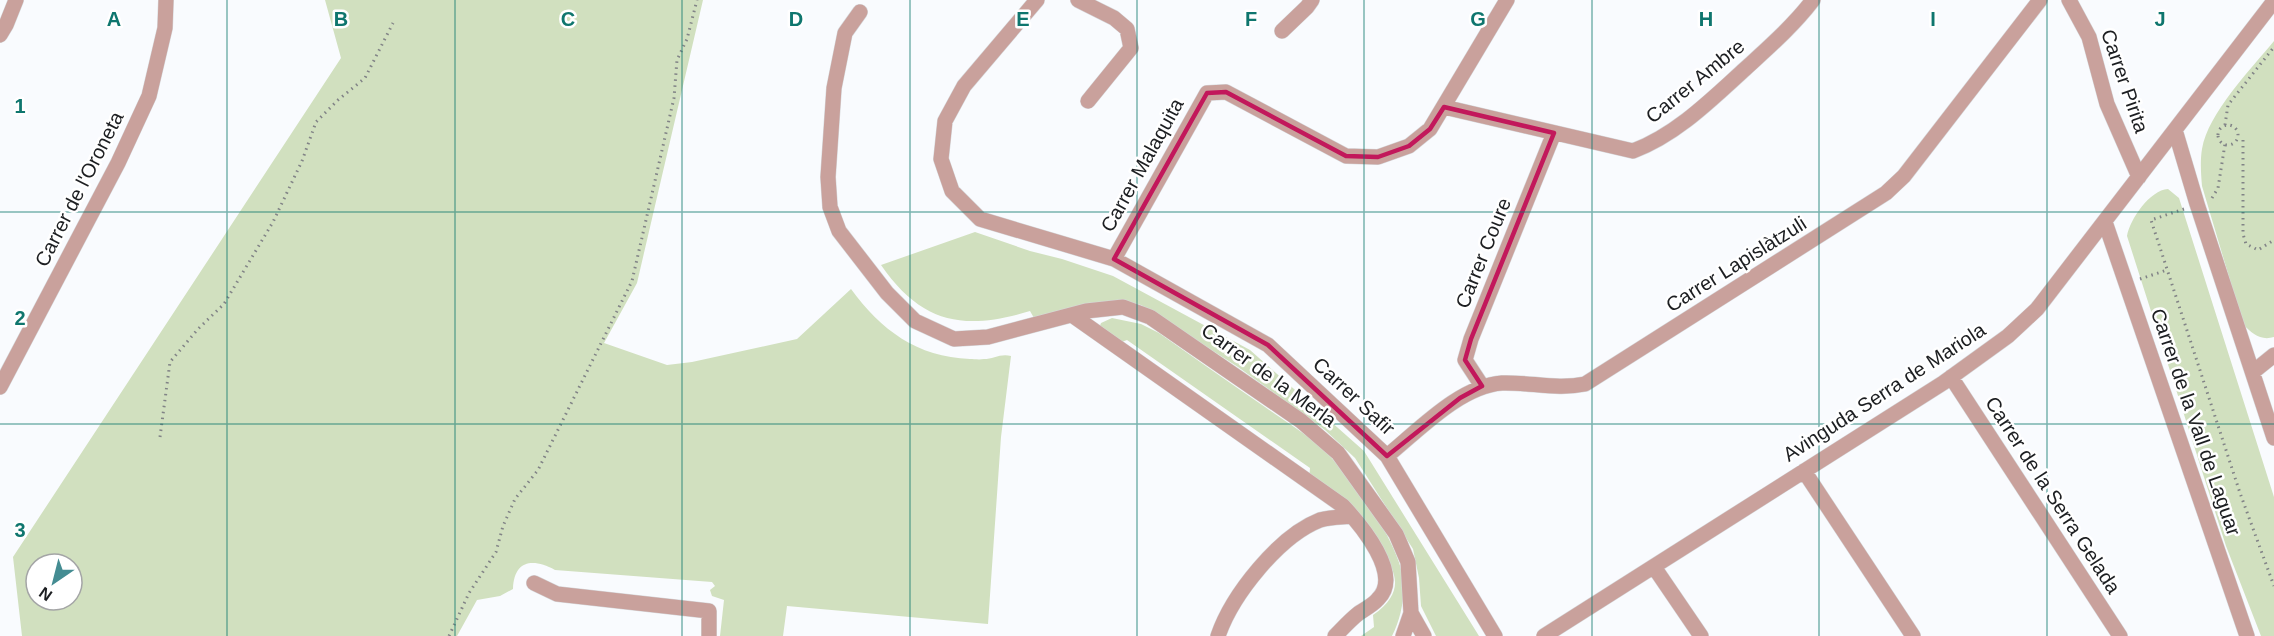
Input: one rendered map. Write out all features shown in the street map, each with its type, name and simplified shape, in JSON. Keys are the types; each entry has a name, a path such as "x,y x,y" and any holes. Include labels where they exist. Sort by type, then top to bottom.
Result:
{"street":[{"path":"0,35 16,0"},
{"name":"Carrer de l'Oroneta","path":"0,387 118,163 149,96 165,28 166,0"},
{"name":"Carrer Safir","path":"1037,0 964,86 945,121 941,159 952,191 980,219 1114,259 1268,345 1388,456 1495,636"},
{"path":"1078,0 1114,18 1127,28 1131,48 1088,101"},
{"path":"1282,31 1312,0"},
{"name":"Carrer Malaquita","path":"1114,259 1207,93 1226,92 1346,156 1378,157 1409,146 1430,129 1508,0"},
{"name":"Carrer Ambre","path":"1444,107 1633,151 1650,144 1701,109 1796,23 1813,0"},
{"name":"Carrer Lapislàtzuli","path":"1388,456 1460,398 1482,386 1503,383 1569,387 1585,384 1886,193 1904,176 2040,0"},
{"name":"Carrer Pirita","path":"2069,0 2089,38 2107,104 2139,177"},
{"name":"Avinguda Serra de Mariola","path":"1544,636 1951,377 2008,336 2037,309 2274,1"},
{"name":"Carrer de la Merla","path":"860,12 845,33 834,88 828,177 830,207 839,231 887,293 915,321 954,339 988,336 1086,311 1124,307 1150,316 1301,421 1338,453 1396,534 1408,562 1411,613 1403,636"},
{"path":"2175,130 2274,438"},
{"name":"Carrer Coure","path":"1482,386 1465,360 1468,349 1554,133"},
{"name":"Carrer de la Vall de Laguar","path":"2105,222 2247,636"},
{"path":"1072,315 1334,500 1362,525 1381,560 1387,578 1380,598 1357,615 1335,636"},
{"path":"2253,372 2271,361"},
{"name":"Carrer de la Serra Gelada","path":"1951,377 2120,636"},
{"path":"1804,471 1913,636"},
{"path":"1218,636 1223,620 1244,587 1269,557 1302,531 1321,520 1352,516"},
{"path":"1654,567 1701,636"},
{"path":"534,583 557,594 709,611 709,636"},
{"name":"Carrer de la Merla","path":"1411,613 1424,636"}],"path":[{"path":"449,636 469,593 496,552 503,526 515,499 538,470 632,281 674,98 677,60 687,39 697,0"},
{"path":"160,437 170,362 198,329 224,304 273,222 302,161 316,122 365,78 393,23"},
{"path":"2225,125 2228,105 2274,47"},
{"path":"2225,125 2234,127 2238,136 2234,142 2225,144 2219,140 2217,134 2220,128 2225,125"},
{"path":"2242,141 2243,234 2246,244 2258,250 2274,240"},
{"path":"2225,144 2215,195 2208,201 2151,220 2243,504 2274,586"},
{"path":"2140,279 2167,270"}],"highlighted area":[{"path":"1226,92 1346,156 1378,157 1409,146 1430,129 1444,107 1554,133 1471,339 1465,360 1482,386 1460,398 1387,456 1268,345 1114,259 1207,93"}],"green space":[{"path":"325,0 703,0 637,283 604,343 667,365 692,362 797,339 851,289 888,329 917,347 933,353 970,359 1011,356 1001,437 988,624 787,606 783,636 720,636 724,600 712,596 710,590 715,586 712,582 555,570 532,563 521,567 517,572 513,589 500,596 477,600 457,636 22,636 13,557 341,58"},
{"path":"2274,41 2274,337 2265,338 2253,334 2243,324 2202,186 2201,163 2206,135 2221,106"},
{"path":"2168,189 2179,198 2274,497 2274,636 2261,636 2226,546 2127,236 2132,222 2148,200 2154,194"},
{"path":"975,232 1113,276 1250,350 1364,451 1479,636 1436,636 1421,606 1419,578 1413,549 1355,458 1325,430 1238,367 1141,305 1127,302 1034,318 1030,311 985,321 965,321 946,318 912,300 896,285 881,265"},
{"path":"1112,318 1141,324 1159,333 1314,441 1340,468 1368,504 1399,561 1403,578 1403,600 1392,636 1361,636 1374,627 1373,615 1387,603 1394,591 1395,580 1392,569 1377,547 1309,481 1310,468 1127,340 1114,345 1098,331 1101,323"}]}
